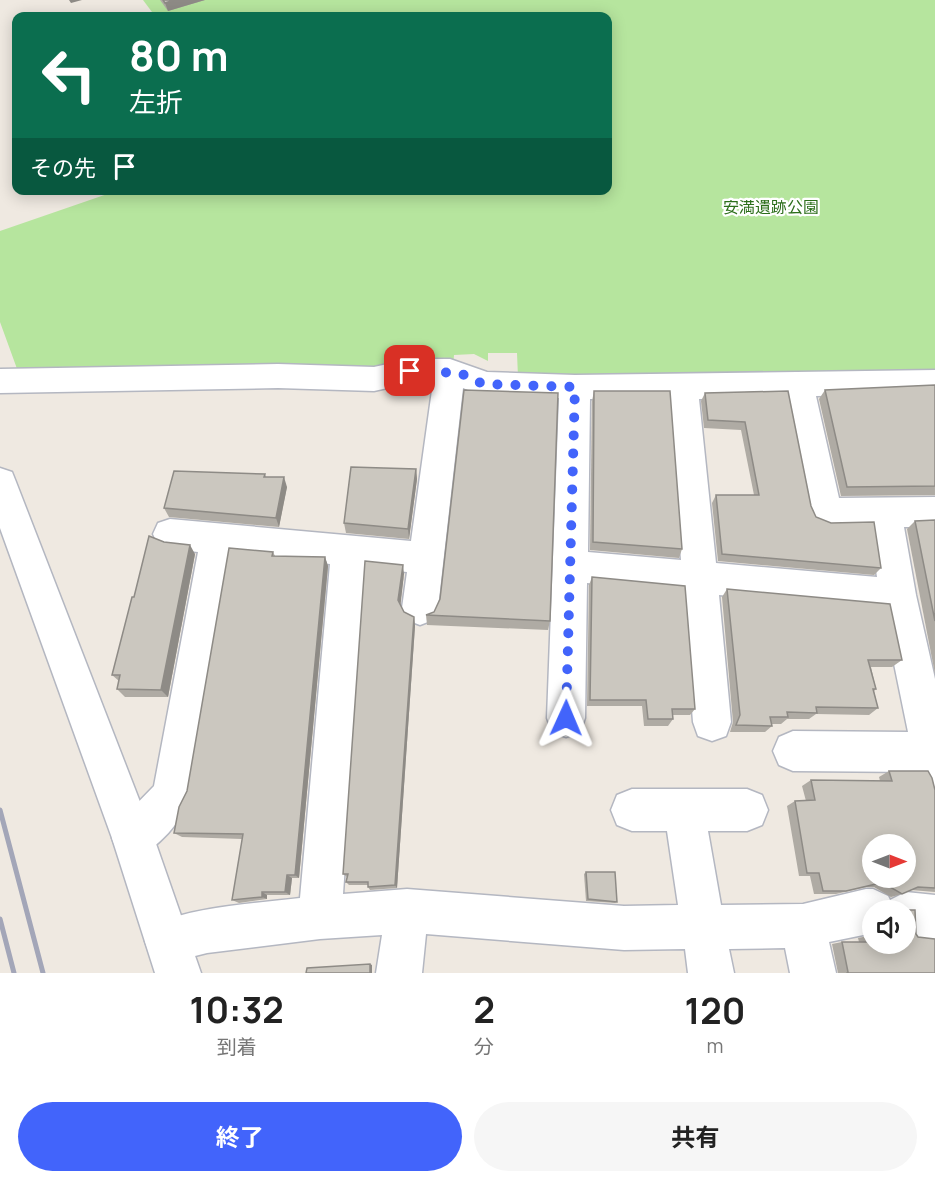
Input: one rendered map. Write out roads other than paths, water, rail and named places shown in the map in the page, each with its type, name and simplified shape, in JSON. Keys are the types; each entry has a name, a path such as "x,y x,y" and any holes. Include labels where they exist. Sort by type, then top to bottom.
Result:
{"street":[{"path":"0,381 278,376 374,379 410,371 450,371 460,373 483,384 575,387 935,382"},
{"path":"420,608 450,371"},
{"path":"798,384 825,513 935,512"},
{"path":"566,718 575,387"},
{"path":"683,387 712,722"},
{"path":"0,482 133,838 173,957 207,931 320,917 407,911 581,926 704,927 803,926 862,911"},
{"path":"793,751 934,757 898,595 885,513"},
{"path":"171,534 426,558"},
{"path":"133,838 172,796 218,538"},
{"path":"320,917 350,551"},
{"path":"570,566 898,595"},
{"path":"632,810 747,810"},
{"path":"684,810 711,973"},
{"path":"399,973 407,911"},
{"path":"916,915 935,917"},
{"path":"803,926 813,973"}],"railway":[{"path":"0,810 43,973"},
{"path":"0,919 14,973"}],"park label":[{"name":"安満遺跡公園","path":"771,207"}]}
